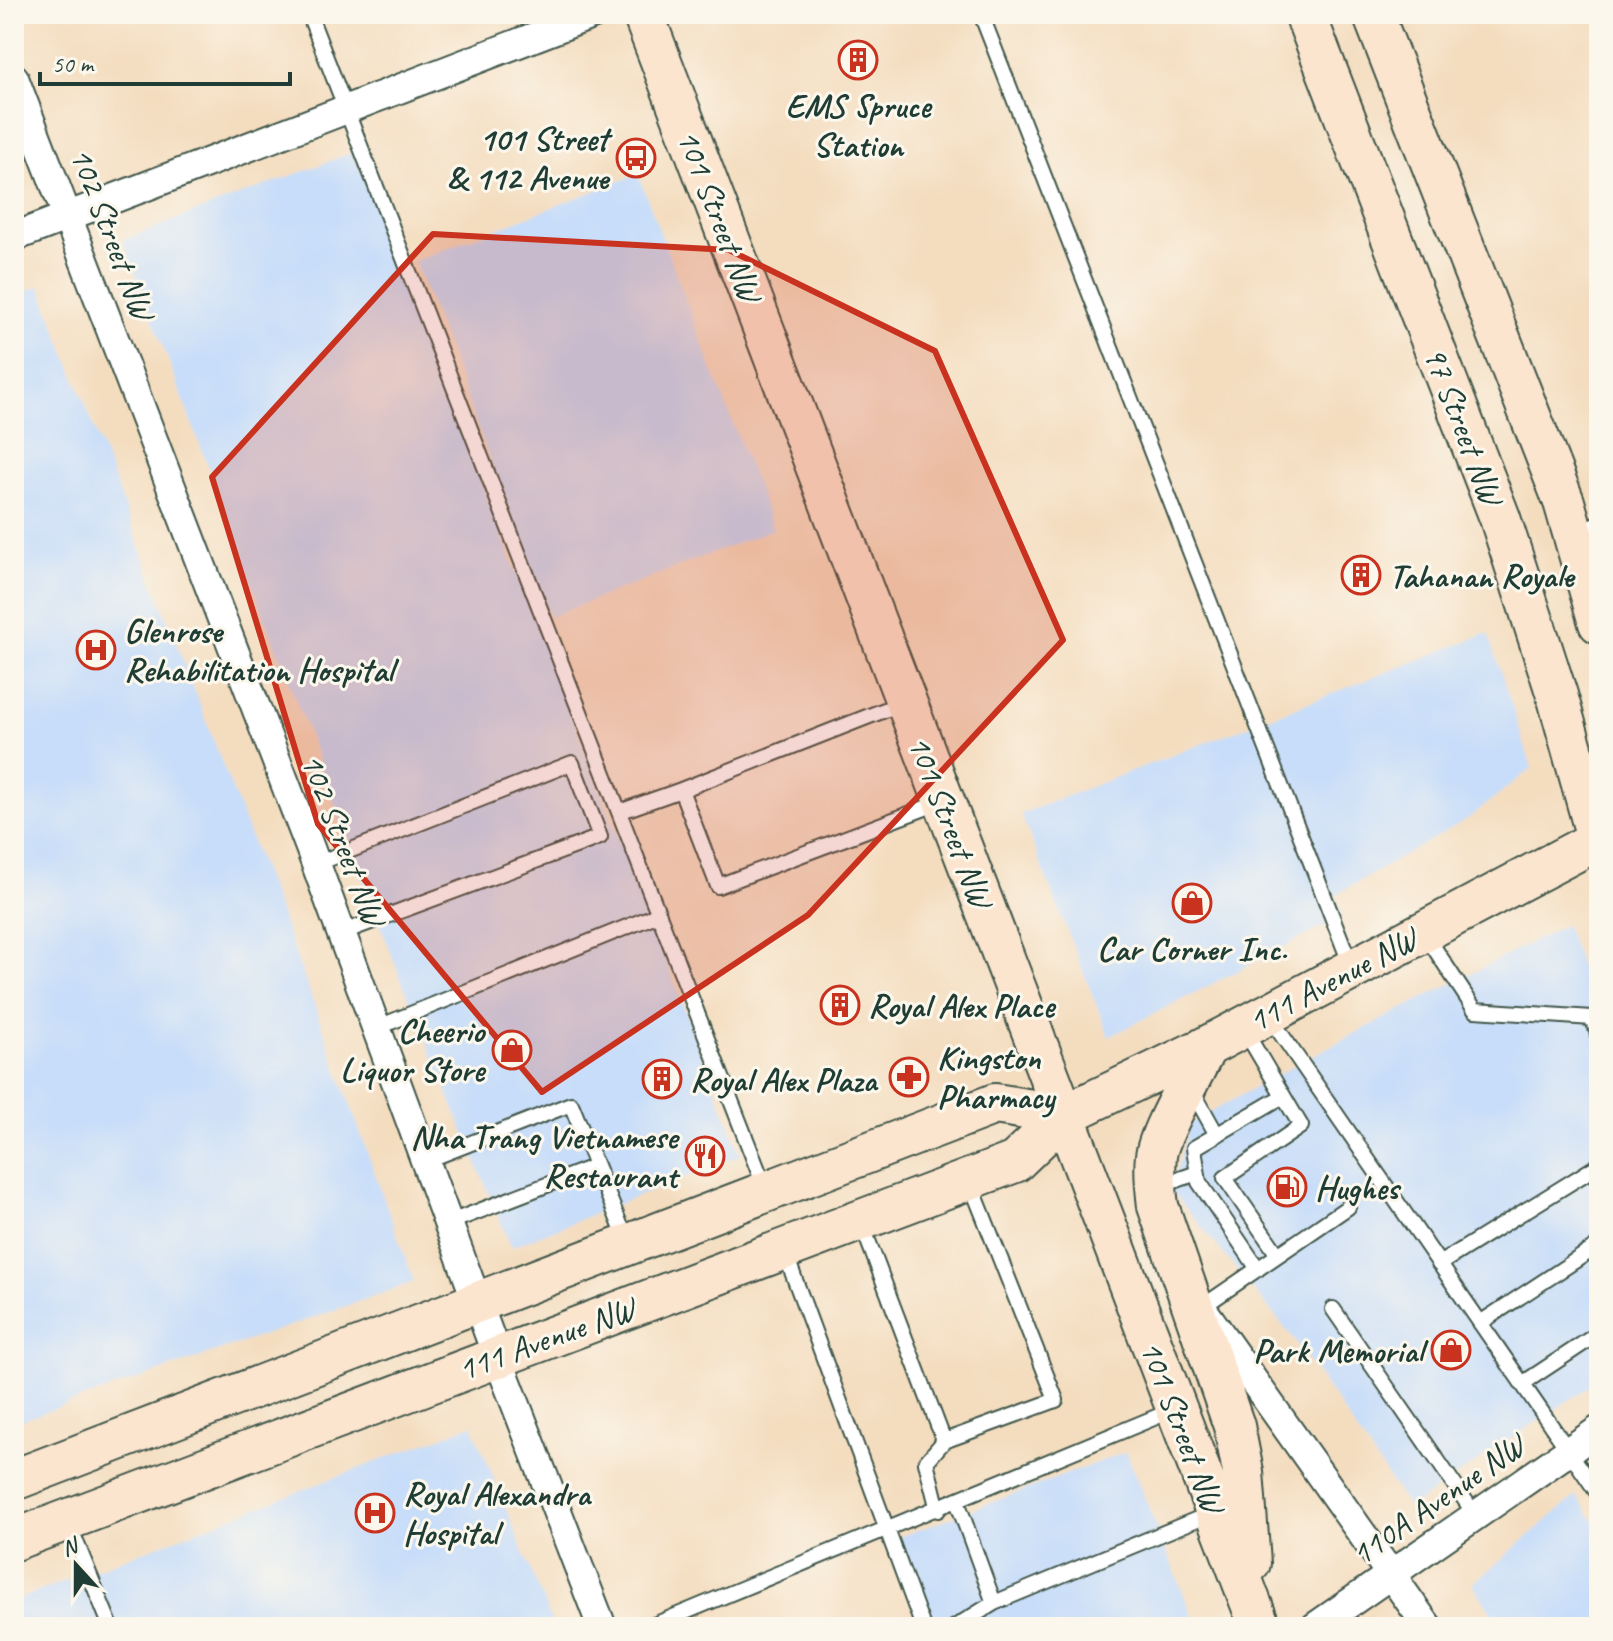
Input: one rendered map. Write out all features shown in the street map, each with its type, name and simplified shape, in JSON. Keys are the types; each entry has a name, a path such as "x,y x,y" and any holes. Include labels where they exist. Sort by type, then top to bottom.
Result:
{"main road":[{"name":"101 Street NW","path":"643,14 1257,1619"},
{"name":"97 Street NW","path":"1305,14 1500,518 1557,695 1598,841"},
{"name":"97 Street NW","path":"1373,14 1564,502 1586,529 1599,623"},
{"name":"111 Avenue NW","path":"14,1540 1015,1162 1064,1115 1206,1047 1422,929 1598,841"},
{"path":"1206,1047 1164,1130 1156,1154 1156,1187 1158,1206 1194,1297 1234,1426 1243,1472 1257,1619"},
{"name":"111 Avenue NW","path":"14,1480 995,1104 1064,1115"}],"street":[{"path":"14,237 594,14"},
{"name":"102 Street NW","path":"14,78 316,864 497,1356 602,1627"},
{"name":"101 Street NW","path":"1194,1297 1428,1627"},
{"name":"110A Avenue NW","path":"1315,1627 1599,1430"}],"lane":[{"path":"309,14 767,1192"},
{"path":"981,14 1352,968"},
{"path":"619,812 906,702"},
{"path":"316,864 572,763 600,837 341,933"},
{"path":"681,790 718,886 943,801"},
{"path":"376,1028 659,914"},
{"path":"1422,929 1475,1010 1592,1018 1599,1036"},
{"path":"1205,1191 1301,1126 1283,1096 1255,1021"},
{"path":"1255,1021 1439,1264 1599,1495"},
{"path":"1189,1084 1217,1135"},
{"path":"1258,1269 1205,1191 1197,1173 1194,1148 1283,1096"},
{"path":"425,1161 571,1104 629,1245"},
{"path":"1439,1264 1599,1165"},
{"path":"448,1223 596,1166"},
{"path":"1156,1187 1197,1173"},
{"path":"1225,1178 1278,1255"},
{"path":"938,1510 926,1462 944,1441 1056,1400 969,1180"},
{"path":"1194,1297 1258,1269 1348,1207"},
{"path":"861,1221 944,1441"},
{"path":"1480,1323 1599,1245"},
{"path":"784,1250 923,1627"},
{"path":"1333,1309 1476,1516"},
{"path":"1522,1384 1599,1333"},
{"path":"649,1627 1177,1409"},
{"path":"957,1501 994,1603"},
{"path":"955,1627 994,1603 1216,1512"},
{"path":"67,1520 111,1627"}],"highlighted area":[{"path":"433,234 729,250 935,351 1063,640 808,915 542,1092 318,824 212,477"}],"shaded area":[{"path":"354,152 741,1155 511,1247 398,972 123,240"},
{"path":"638,174 773,529 550,617 414,261"},
{"name":"Glenrose Rehabilitation Hospital","path":"40,286 314,1004 414,1282 14,1423 14,296"},
{"path":"1488,633 1532,768 1469,818 1334,896 1342,917 1109,1037 1021,814"},
{"path":"1565,925 1599,1018 1599,1380 1409,1508 1293,1338 1171,1190 1190,1124 1304,1060"},
{"name":"Royal Alexandra Hospital","path":"472,1425 554,1627 14,1627 14,1601"},
{"path":"1126,1452 1197,1627 922,1627 886,1542"},
{"path":"1576,1496 1599,1527 1599,1627 1502,1627 1472,1584"}],"place":[{"name":"EMS Spruce Station","path":"858,60"},
{"name":"101 Street & 112 Avenue","path":"636,158"},
{"name":"Tahanan Royale","path":"1361,575"},
{"name":"Glenrose Rehabilitation Hospital","path":"96,650"},
{"name":"Car Corner Inc.","path":"1192,903"},
{"name":"Royal Alex Place","path":"840,1005"},
{"name":"Cheerio Liquor Store","path":"512,1050"},
{"name":"Kingston Pharmacy","path":"909,1077"},
{"name":"Royal Alex Plaza","path":"662,1079"},
{"name":"Nha Trang Vietnamese Restaurant","path":"705,1156"},
{"name":"Hughes","path":"1287,1187"},
{"name":"Park Memorial","path":"1451,1350"},
{"name":"Royal Alexandra Hospital","path":"375,1513"}]}
